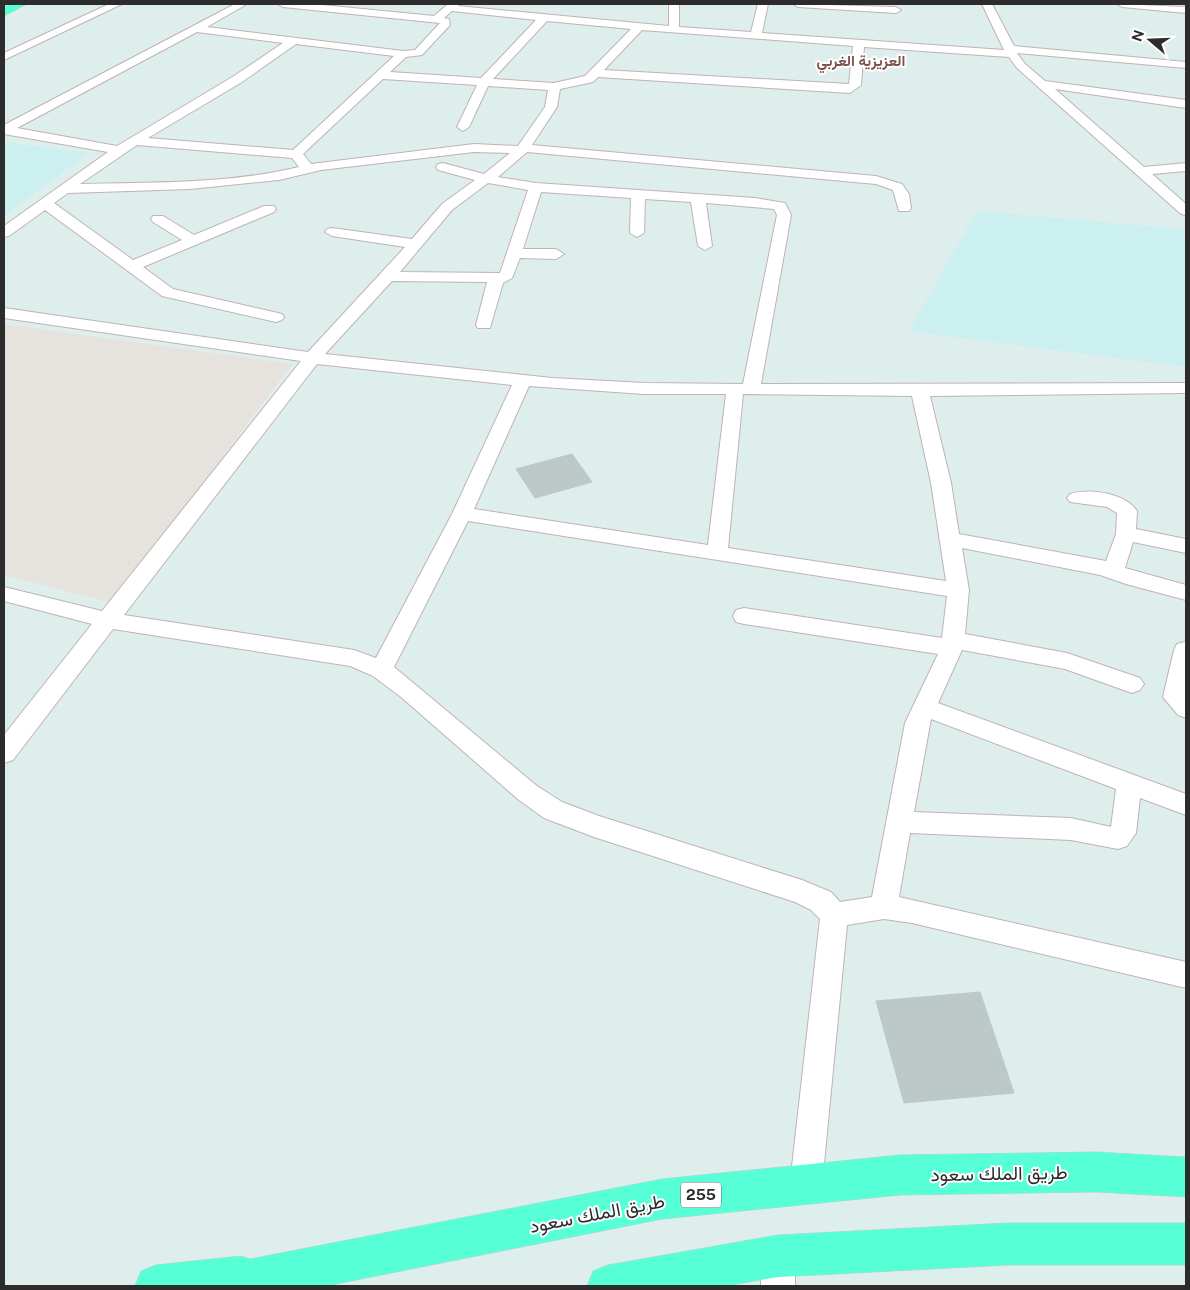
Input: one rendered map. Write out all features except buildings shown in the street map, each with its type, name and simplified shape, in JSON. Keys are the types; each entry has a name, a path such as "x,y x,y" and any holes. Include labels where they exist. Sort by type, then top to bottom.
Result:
{"highway":[{"path":"4,12 22,4"},
{"name":"طريق الملك سعود","path":"222,1286 662,1199 900,1175 1096,1172 1186,1177"},
{"path":"608,1286 778,1271 1008,1244 1186,1244"},
{"path":"156,1286 293,1272"}],"street":[{"path":"4,57 116,4"},
{"path":"119,150 4,130 198,29 242,4"},
{"path":"198,29 403,54 418,53 445,25 445,21 436,19 338,6 283,4"},
{"path":"674,4 674,29"},
{"path":"756,35 763,4"},
{"path":"798,4 896,11"},
{"path":"988,4 1011,51 1021,66 1186,211"},
{"path":"1122,4 1186,10"},
{"path":"436,19 452,6 674,29 860,43 902,41 1186,65"},
{"path":"463,127 484,82 546,17"},
{"path":"381,75 554,87 582,82 596,73 639,26"},
{"path":"4,233 119,150 238,79 293,41"},
{"path":"596,73 850,89 855,85 860,43"},
{"path":"296,154 403,54"},
{"path":"1042,84 1186,104"},
{"path":"4,754 313,357 388,276 446,207 459,196 487,179 522,149 551,107 554,87"},
{"path":"135,141 296,154 308,169"},
{"path":"65,189 190,185 279,176 308,169 474,148 522,149 876,180 898,186 902,190 904,208"},
{"path":"443,167 487,179 536,187 780,206 784,215 743,389 717,553"},
{"path":"1141,171 1186,168"},
{"path":"388,276 496,279 507,275 536,187"},
{"path":"637,233 638,194"},
{"path":"698,200 705,246"},
{"path":"45,203 168,293 276,317"},
{"path":"133,266 269,209"},
{"path":"158,219 194,241"},
{"path":"332,232 415,244"},
{"path":"513,254 556,254"},
{"path":"484,325 496,279"},
{"path":"4,313 313,357 523,381 635,388 920,392 1186,388"},
{"path":"381,670 462,514 523,381"},
{"path":"884,907 917,723 952,644 958,590 941,484 920,392"},
{"path":"1077,498 1115,503 1127,512 1126,534 1114,571"},
{"path":"462,514 958,590"},
{"path":"1126,534 1186,546"},
{"path":"950,539 1114,571 1134,579 1186,592"},
{"path":"4,594 109,621 354,658 381,670 528,793 553,810 594,826 802,892 821,901 834,915 806,1184"},
{"path":"744,616 1067,661 1132,684"},
{"path":"1185,650 1175,697 1186,709"},
{"path":"923,707 1186,805"},
{"path":"899,822 1071,828 1110,838 1118,838 1123,833 1129,783"},
{"path":"834,915 884,907 912,911 1186,974"}],"shaded area":[{"path":"4,142 89,153 4,215"},
{"path":"977,211 1182,229 1186,244 1186,367 909,331"},
{"path":"4,324 292,364 113,603 4,575"}],"district":[{"name":"العزيزية الغربي","path":"861,61"}]}
